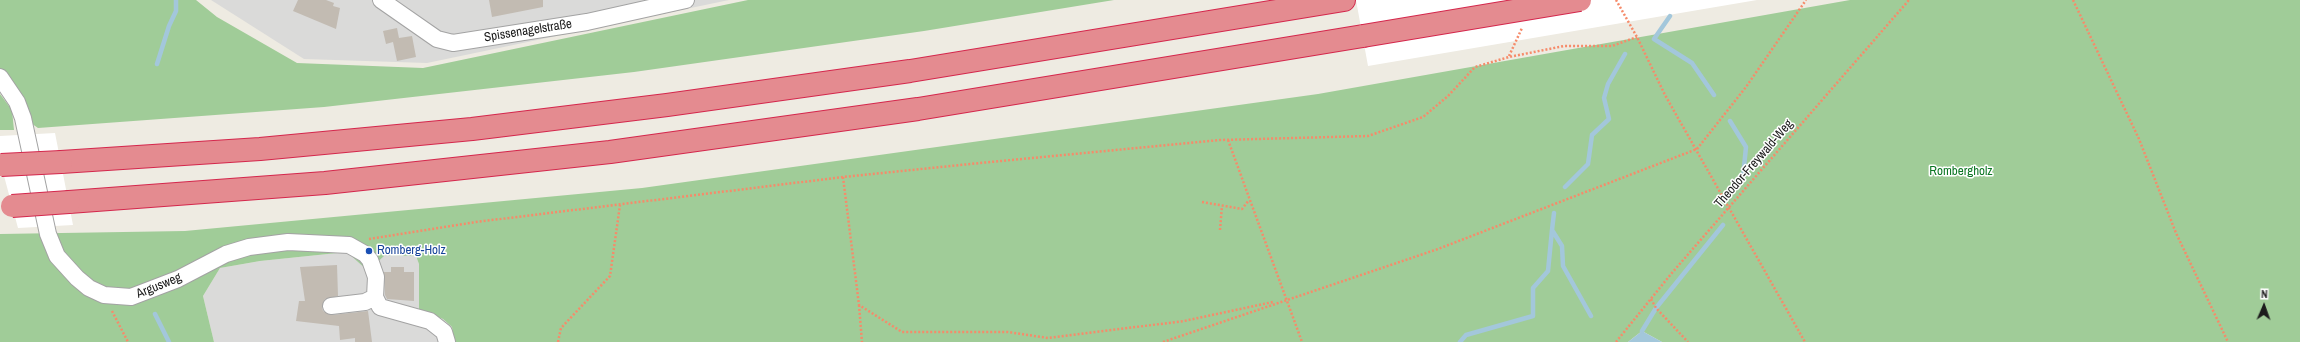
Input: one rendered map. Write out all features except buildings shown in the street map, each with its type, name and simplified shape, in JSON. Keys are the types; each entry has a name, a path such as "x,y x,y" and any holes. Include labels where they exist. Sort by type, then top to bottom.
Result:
{"highway":[{"path":"1,165 268,148 472,129 667,105 910,71 1344,0"},
{"path":"6,206 325,183 610,152 918,109 1580,0"}],"street":[{"name":"Spissenagelstraße","path":"381,0 437,39 452,44 587,22 686,0"},
{"name":"Argusweg","path":"0,77 17,102 23,118 48,234 57,256 77,278 89,288 104,295 131,297 154,290 226,254 249,247 288,242 349,245 365,254 370,260 376,278 375,297"},
{"path":"331,306 365,302 375,297 380,307 430,321 444,332 447,342"}],"path":[{"path":"1616,0 1637,37 1665,95 1697,149 1805,342"},
{"path":"1163,342 1438,249 1697,149 1746,87 1806,0"},
{"name":"Theodor-Freywald-Weg","path":"1616,342 1729,208 1909,0"},
{"path":"2073,0 2139,139 2176,233 2228,342"},
{"path":"349,245 357,240 476,222 843,177 1228,140 1368,136 1423,117 1448,96 1475,66 1509,57 1564,46 1612,46 1637,37"},
{"path":"1228,140 1285,300 1302,342"},
{"path":"843,177 859,305 862,342"},
{"path":"1202,202 1242,210 1249,199"},
{"path":"558,342 561,328 610,276 620,205"},
{"path":"1220,230 1222,206"},
{"path":"104,295 128,342"},
{"path":"1652,299 1656,308 1688,342"},
{"path":"859,305 902,332 1008,332 1048,338 1184,321 1285,300"}],"shaded area":[{"path":"211,0 729,0 427,63 304,59"},
{"path":"347,252 416,256 419,264 419,309 443,319 452,327 454,342 214,342 203,296 220,268 260,261"}],"green space":[{"path":"0,0 196,0 217,17 297,63 423,68 748,0 1114,0 924,31 634,72 324,107 38,128 28,121 0,68"},
{"name":"Rombergholz","path":"1850,0 2300,0 2300,342 1662,342 1642,331 1628,342 454,342 452,327 443,319 419,309 419,264 416,256 385,255 368,271 347,252 260,261 220,268 203,296 214,342 0,342 0,234 185,231 642,188 1318,94"},
{"path":"0,94 12,110 14,130 0,130"}],"water":[{"path":"1642,331 1662,342 1628,342"}],"pier":[{"path":"1356,0 1757,0 1368,66"},
{"path":"55,133 73,225 18,228 0,161 0,136"}],"waterway":[{"path":"157,64 169,26 176,11 176,0"},
{"path":"1670,16 1654,39 1692,63 1714,95"},
{"path":"1565,187 1588,164 1592,135 1609,119 1604,98 1608,84 1625,54"},
{"path":"1730,121 1746,147 1743,177"},
{"path":"1554,213 1552,230 1562,246 1563,266 1591,316"},
{"path":"1642,331 1656,308 1723,225"},
{"path":"1460,342 1466,335 1533,316 1533,288 1548,271 1552,230"},
{"path":"155,314 169,342"}],"place":[{"name":"Romberg-Holz","path":"369,251"}]}
